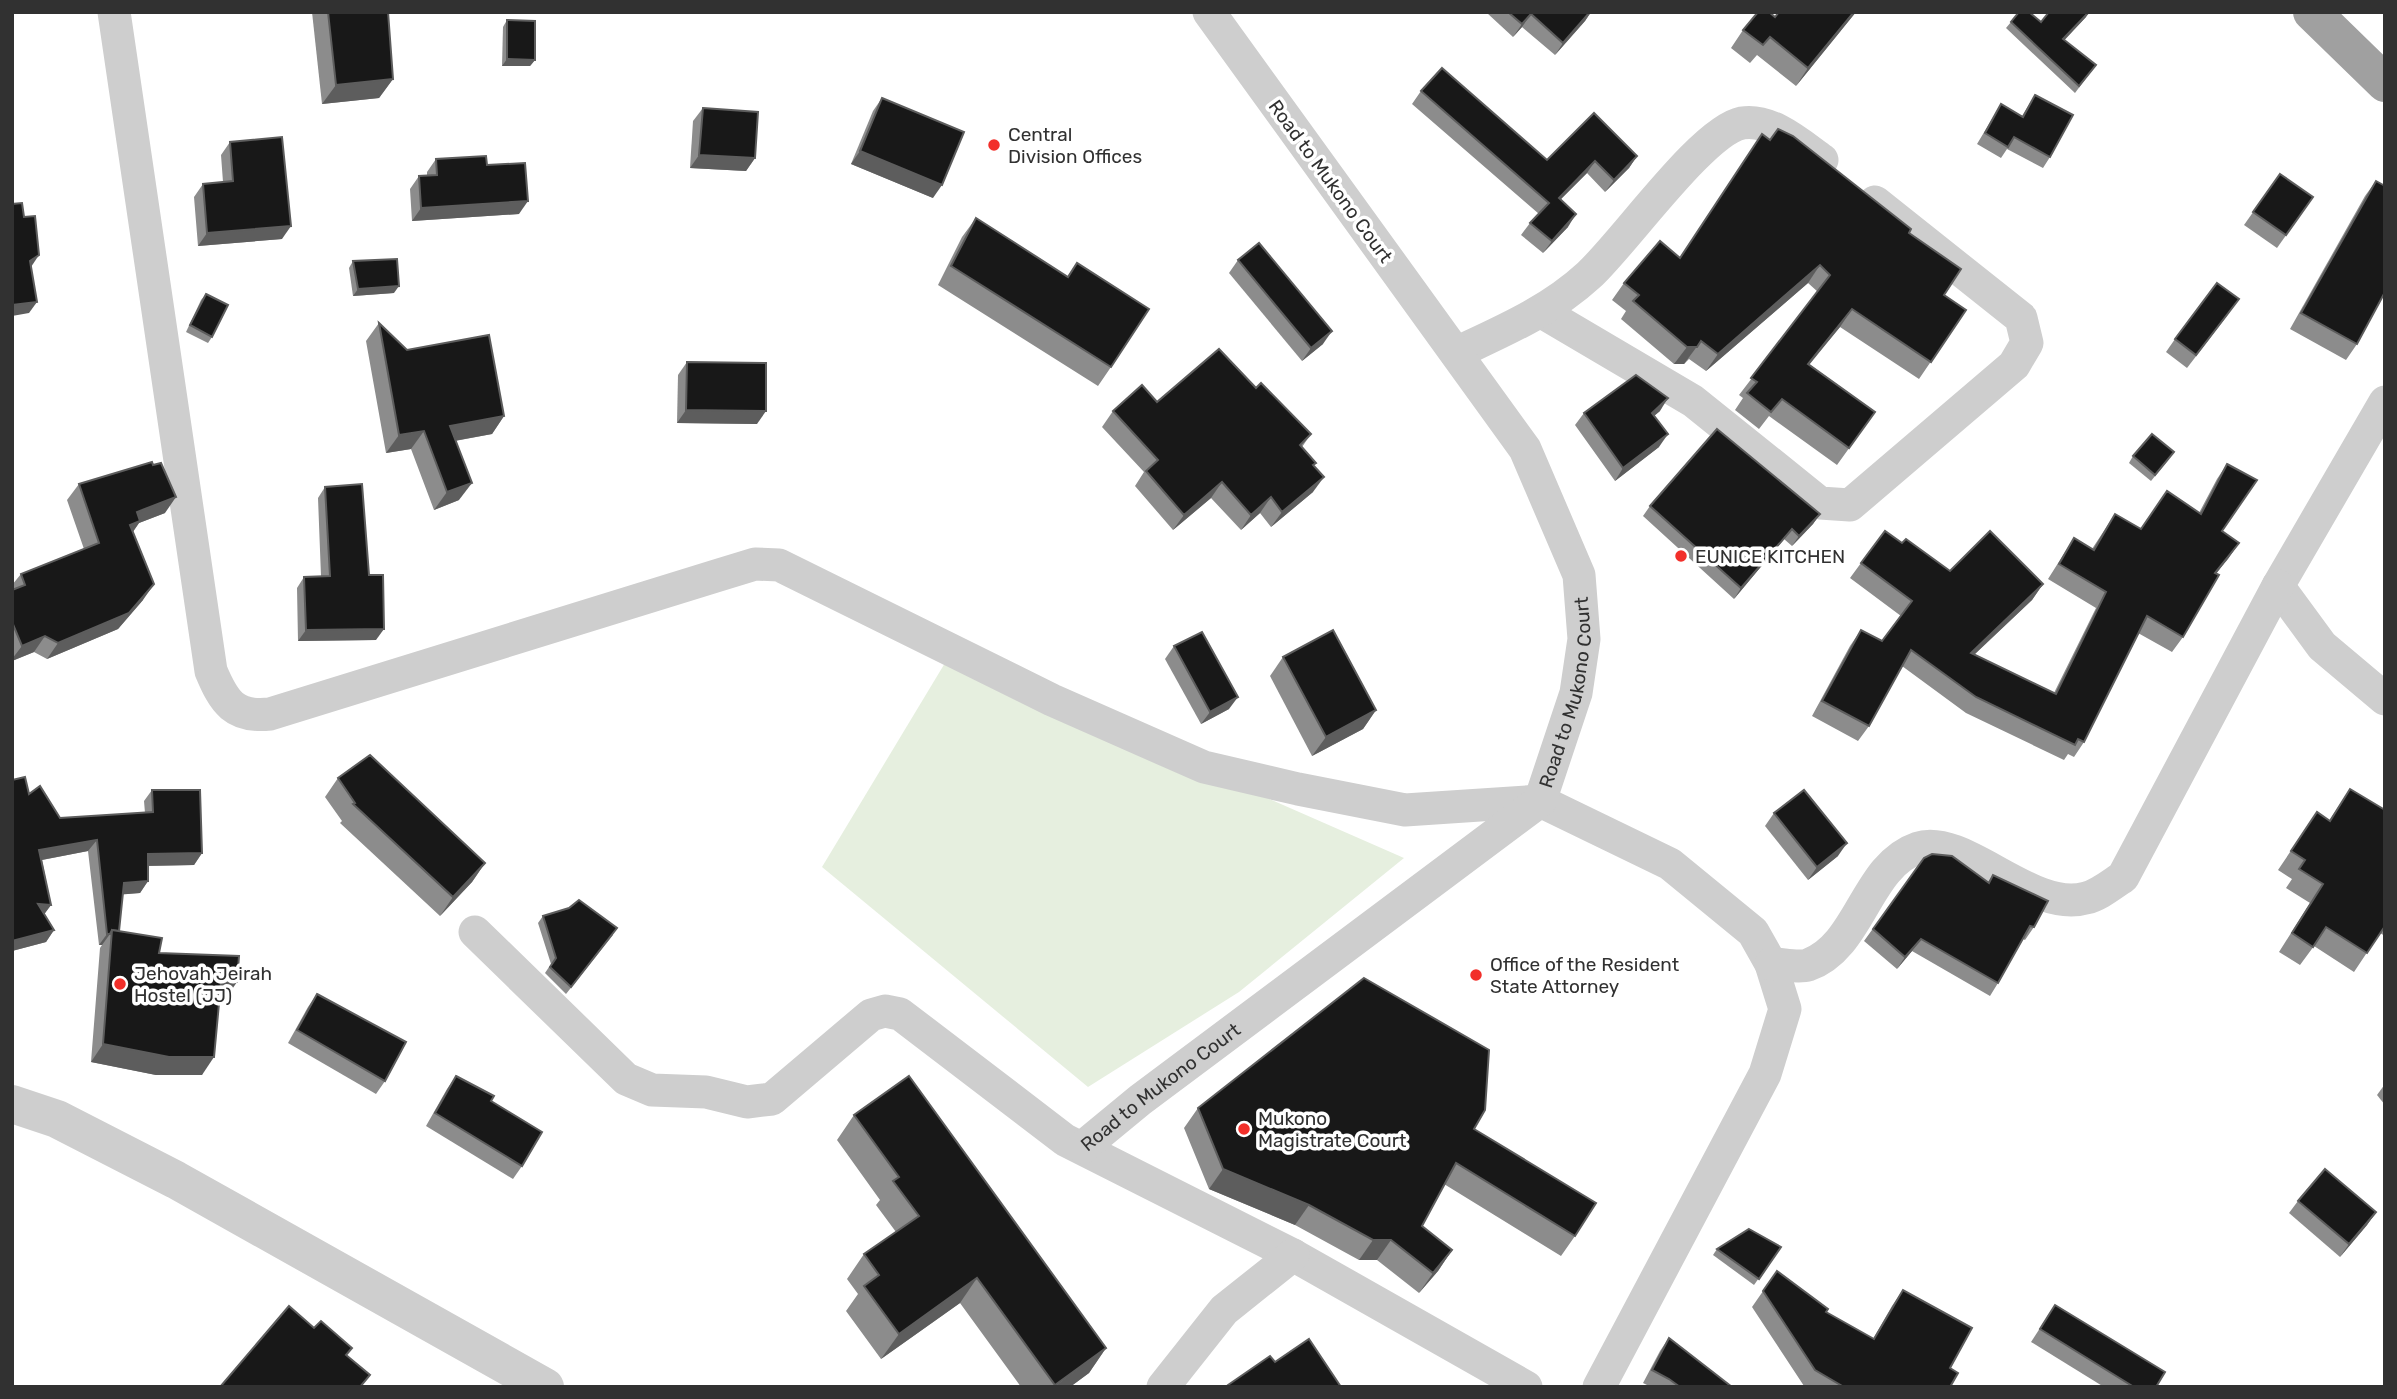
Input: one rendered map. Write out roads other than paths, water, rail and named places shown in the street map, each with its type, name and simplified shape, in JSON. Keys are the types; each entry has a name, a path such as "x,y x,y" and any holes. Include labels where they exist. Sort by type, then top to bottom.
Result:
{"highway":[{"path":"2312,12 2385,83"}],"street":[{"path":"114,12 211,671 222,697 238,710 249,716 270,714 755,564 779,565 1052,700 1204,766 1298,789 1405,810 1540,801 1670,864 1753,932 1771,964 1786,1009 1765,1074 1599,1387"},
{"name":"Road to Mukono Court","path":"1209,12 1525,449 1579,575 1584,639 1576,693 1540,801 1140,1100 1083,1147 1293,1255 1526,1387"},
{"path":"1456,353 1542,312 1589,275 1711,139 1743,123 1783,130 2021,317 2027,343 2014,365 1850,505 1820,503 1693,401 1542,312"},
{"path":"1771,964 1806,965 1831,951 1896,857 1922,846 1955,851 2056,901 2087,898 2123,877 2278,586 2385,402"},
{"path":"2278,586 2322,646 2385,699"},
{"path":"475,932 626,1079 652,1090 706,1092 747,1102 772,1099 871,1015 885,1011 900,1014 1065,1140 1083,1147"},
{"path":"12,1104 57,1119 176,1180 545,1387"},
{"path":"1163,1387 1224,1310 1293,1255"}],"place":[{"name":"Central Division Offices","path":"994,145"},
{"name":"EUNICE KITCHEN","path":"1681,556"},
{"name":"Office of the Resident State Attorney","path":"1476,975"},
{"name":"Jehovah Jeirah Hostel (JJ)","path":"120,984"},
{"name":"Mukono Magistrate Court","path":"1244,1129"}]}
